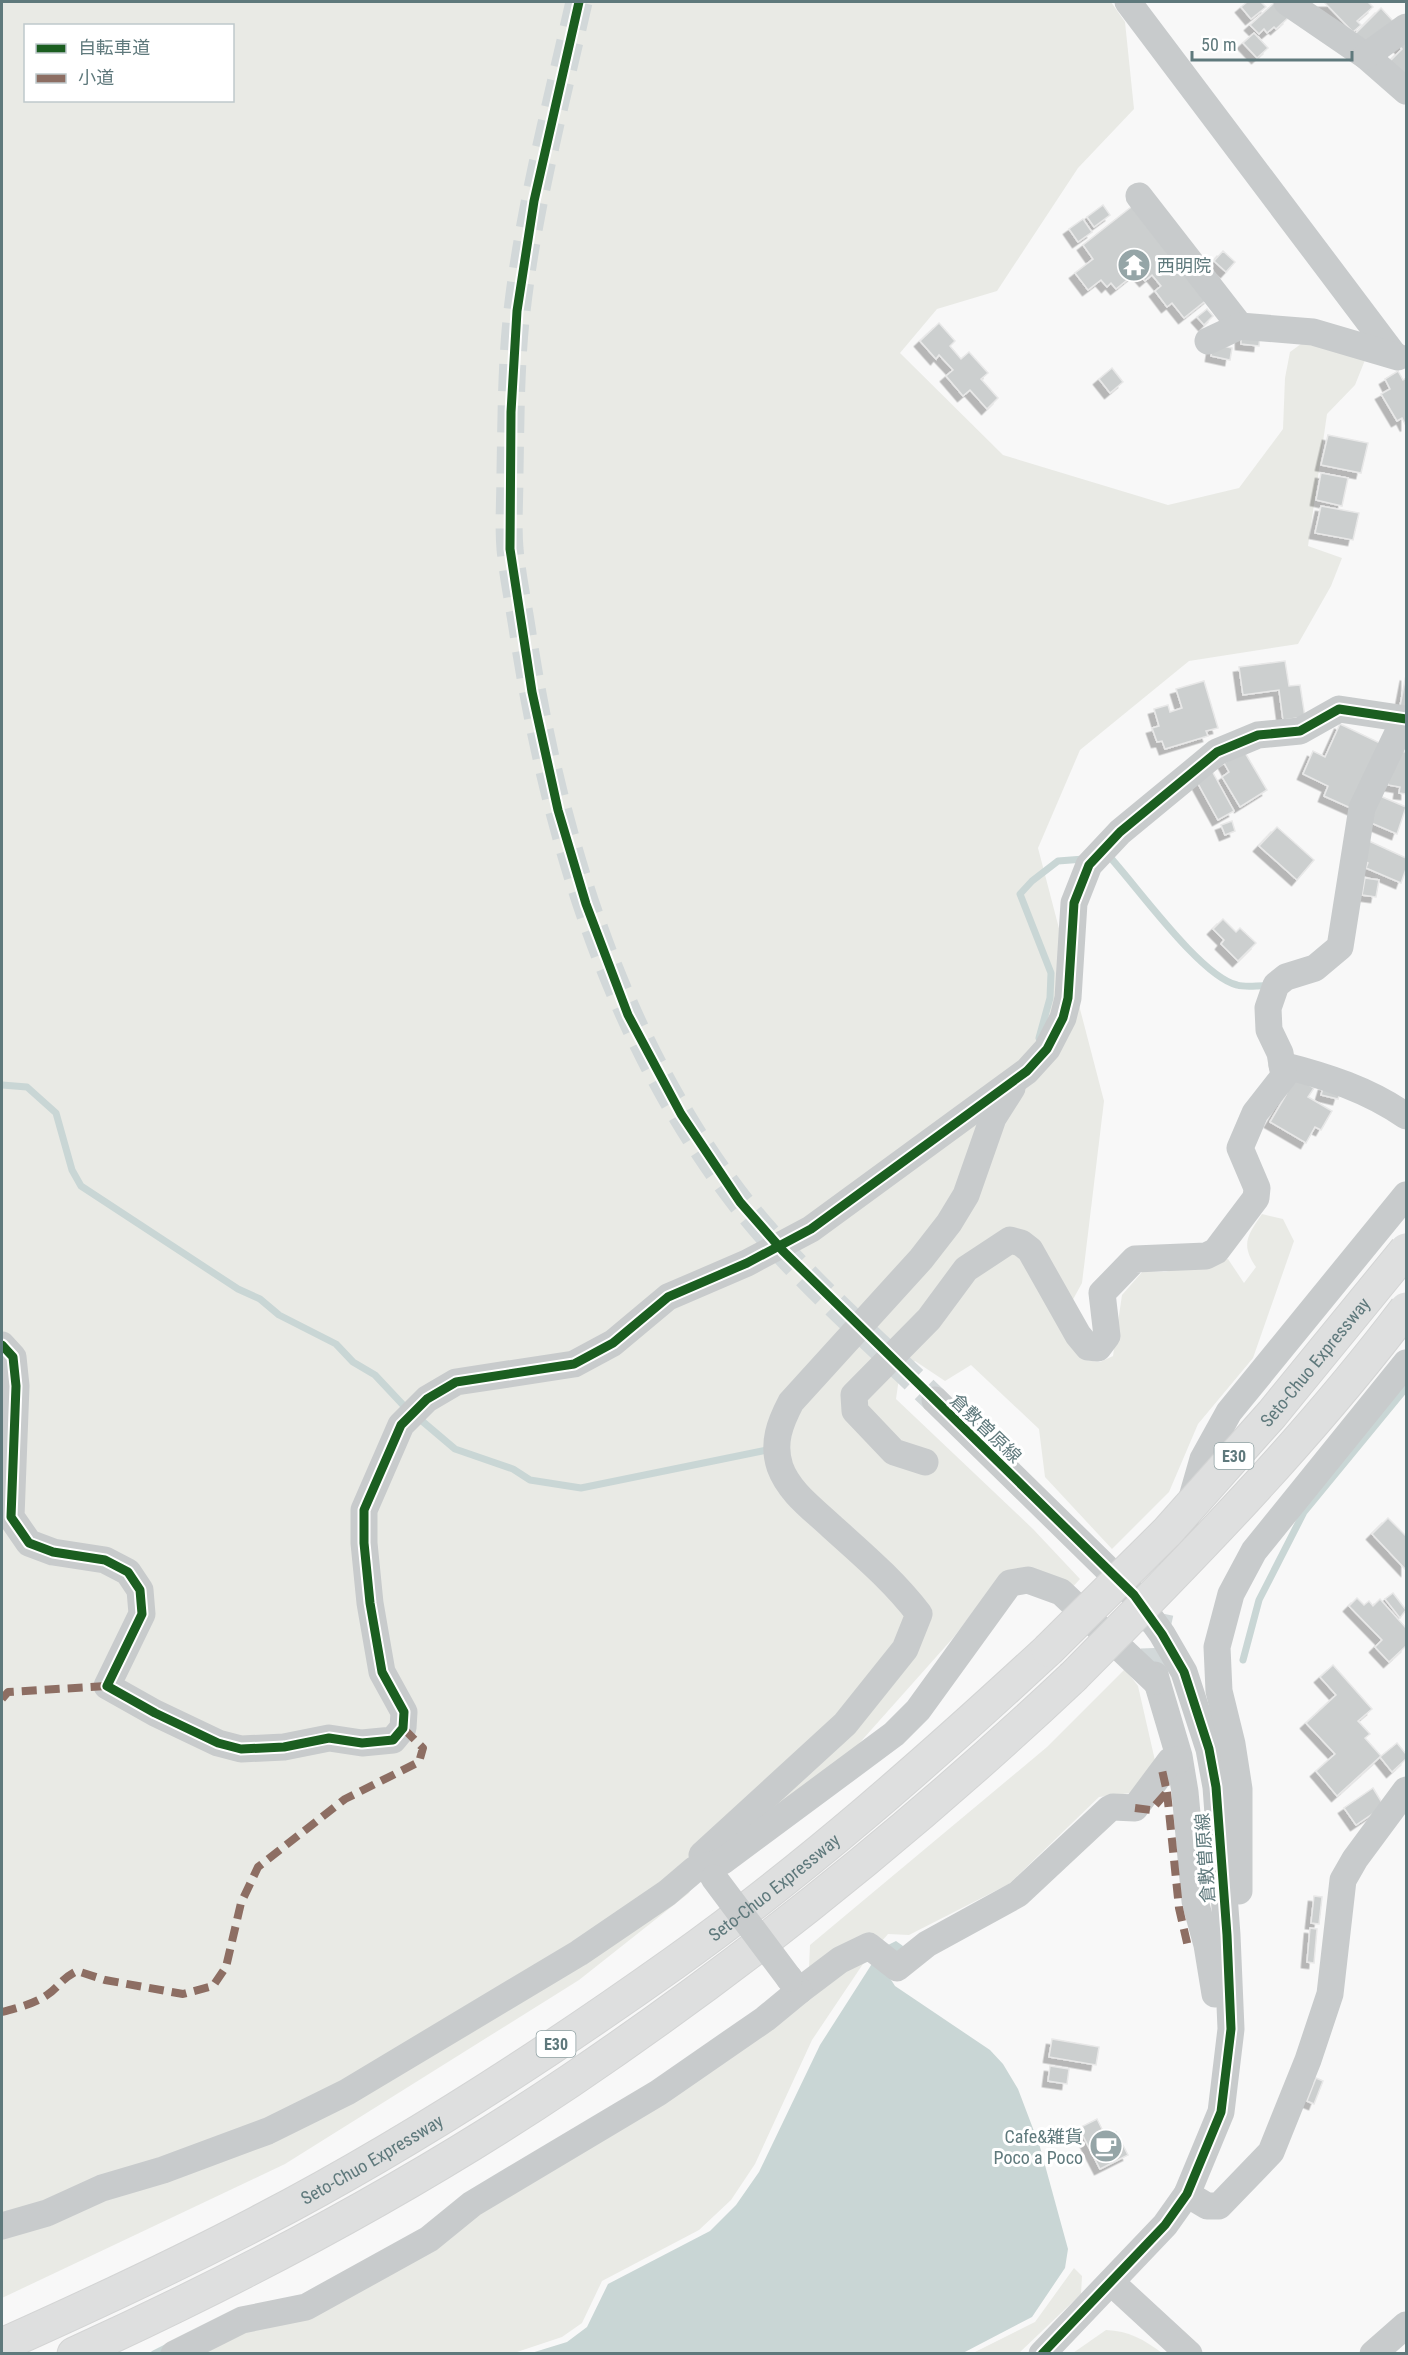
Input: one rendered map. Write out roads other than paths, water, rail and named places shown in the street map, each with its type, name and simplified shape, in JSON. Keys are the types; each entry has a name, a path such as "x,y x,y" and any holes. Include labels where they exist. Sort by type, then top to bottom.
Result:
{"highway":[{"name":"Seto-Chuo Expressway","path":"2,2344 127,2288 262,2220 399,2142 548,2050 676,1962 800,1866 919,1766 1048,1650 1183,1514 1280,1405 1407,1250"},
{"name":"Seto-Chuo Expressway","path":"74,2354 145,2321 420,2175 569,2082 698,1990 824,1894 943,1795 1073,1677 1194,1555 1299,1439 1407,1310"}],"street":[{"path":"1128,2 1400,358"},
{"path":"1287,2 1366,56 1407,91"},
{"path":"1366,56 1407,27"},
{"path":"1139,196 1240,326"},
{"path":"1209,341 1240,326 1313,332 1400,358"},
{"path":"2,1345 14,1357 16,1386 11,1517 29,1543 53,1552 105,1560 128,1572 140,1590 142,1614 106,1686 155,1713 218,1743 240,1749 284,1747 329,1738 362,1743 393,1740 403,1728 404,1712 382,1672 370,1603 364,1543 364,1510 401,1425 427,1399 456,1382 574,1364 613,1343 668,1297 747,1263 811,1229 1016,1078 1047,1050 1063,1018 1068,998 1074,903 1089,865 1120,832 1216,752 1258,735 1300,731 1339,709 1405,719 1362,808 1340,946 1315,968 1286,977 1276,985 1268,1008 1269,1030 1280,1053 1284,1076 1255,1113 1240,1148 1257,1188 1256,1198 1216,1251 1206,1256 1135,1260 1102,1293 1107,1336 1098,1348 1088,1347 1078,1335 1030,1250 1021,1243 1010,1240 966,1269 929,1318 854,1395 855,1411 894,1452 925,1462"},
{"path":"1282,1065 1326,1076 1367,1093 1407,1116"},
{"path":"794,1984 710,1872 702,1856 845,1724 905,1649 919,1614 902,1592 792,1490 780,1468 776,1447 779,1426 791,1402 921,1259 949,1223 966,1195 993,1118 1010,1094 1016,1078"},
{"path":"1161,1606 1203,1459 1229,1412 1407,1195"},
{"path":"1227,1935 1239,1893 1241,1827 1239,1789 1232,1744 1218,1691 1217,1647 1223,1620 1241,1572 1254,1551 1407,1363"},
{"name":"倉敷曽原線","path":"935,1401 1134,1595 1162,1634 1178,1663 1209,1749 1216,1787 1227,1935 1231,2029 1221,2112 1187,2194 1165,2225 1042,2354"},
{"path":"2,2226 47,2213 102,2188 163,2170 268,2131 347,2092 579,1953 667,1893 694,1870 710,1872 894,1734 918,1710 1010,1583 1028,1581 1061,1592 1155,1678 1179,1760 1185,1792 1195,1901 1207,1945 1226,2070"},
{"path":"174,2354 242,2320 306,2307 429,2239 472,2204 658,2093 765,2019 794,1984 869,1946 897,1968 927,1944 1018,1894 1109,1809 1113,1807 1135,1808 1170,1761 1179,1760"},
{"path":"1187,2194 1207,2206 1219,2206 1271,2152 1330,1994 1343,1880 1355,1859 1407,1790"},
{"path":"1112,2283 1189,2354"},
{"path":"1373,2354 1407,2325"}],"waterway":[{"path":"1108,855 1169,928 1205,965 1222,978 1237,985 1269,986"},
{"path":"1039,1038 1050,998 1051,973 1020,894 1032,881 1058,861 1084,859"},
{"path":"2,1085 27,1087 56,1113 72,1170 81,1186 238,1289 260,1299 279,1315 336,1344 353,1362 375,1375 405,1407"},
{"path":"1243,1660 1259,1600 1304,1512 1406,1388"},
{"path":"422,1421 455,1449 513,1469 530,1480 581,1488 767,1450"},
{"path":"154,2354 168,2347"}],"tunnel":[{"path":"579,2 544,155 522,272 512,392 510,549 537,715 553,790 573,863 597,936 626,1007 659,1075 697,1141 762,1229 834,1304 935,1400"},
{"path":"1155,1675 1154,1641 1160,1613"}],"place":[{"name":"西明院","path":"1134,265"},
{"name":"Cafe&雑貨 Poco a Poco","path":"1106,2146"}]}
